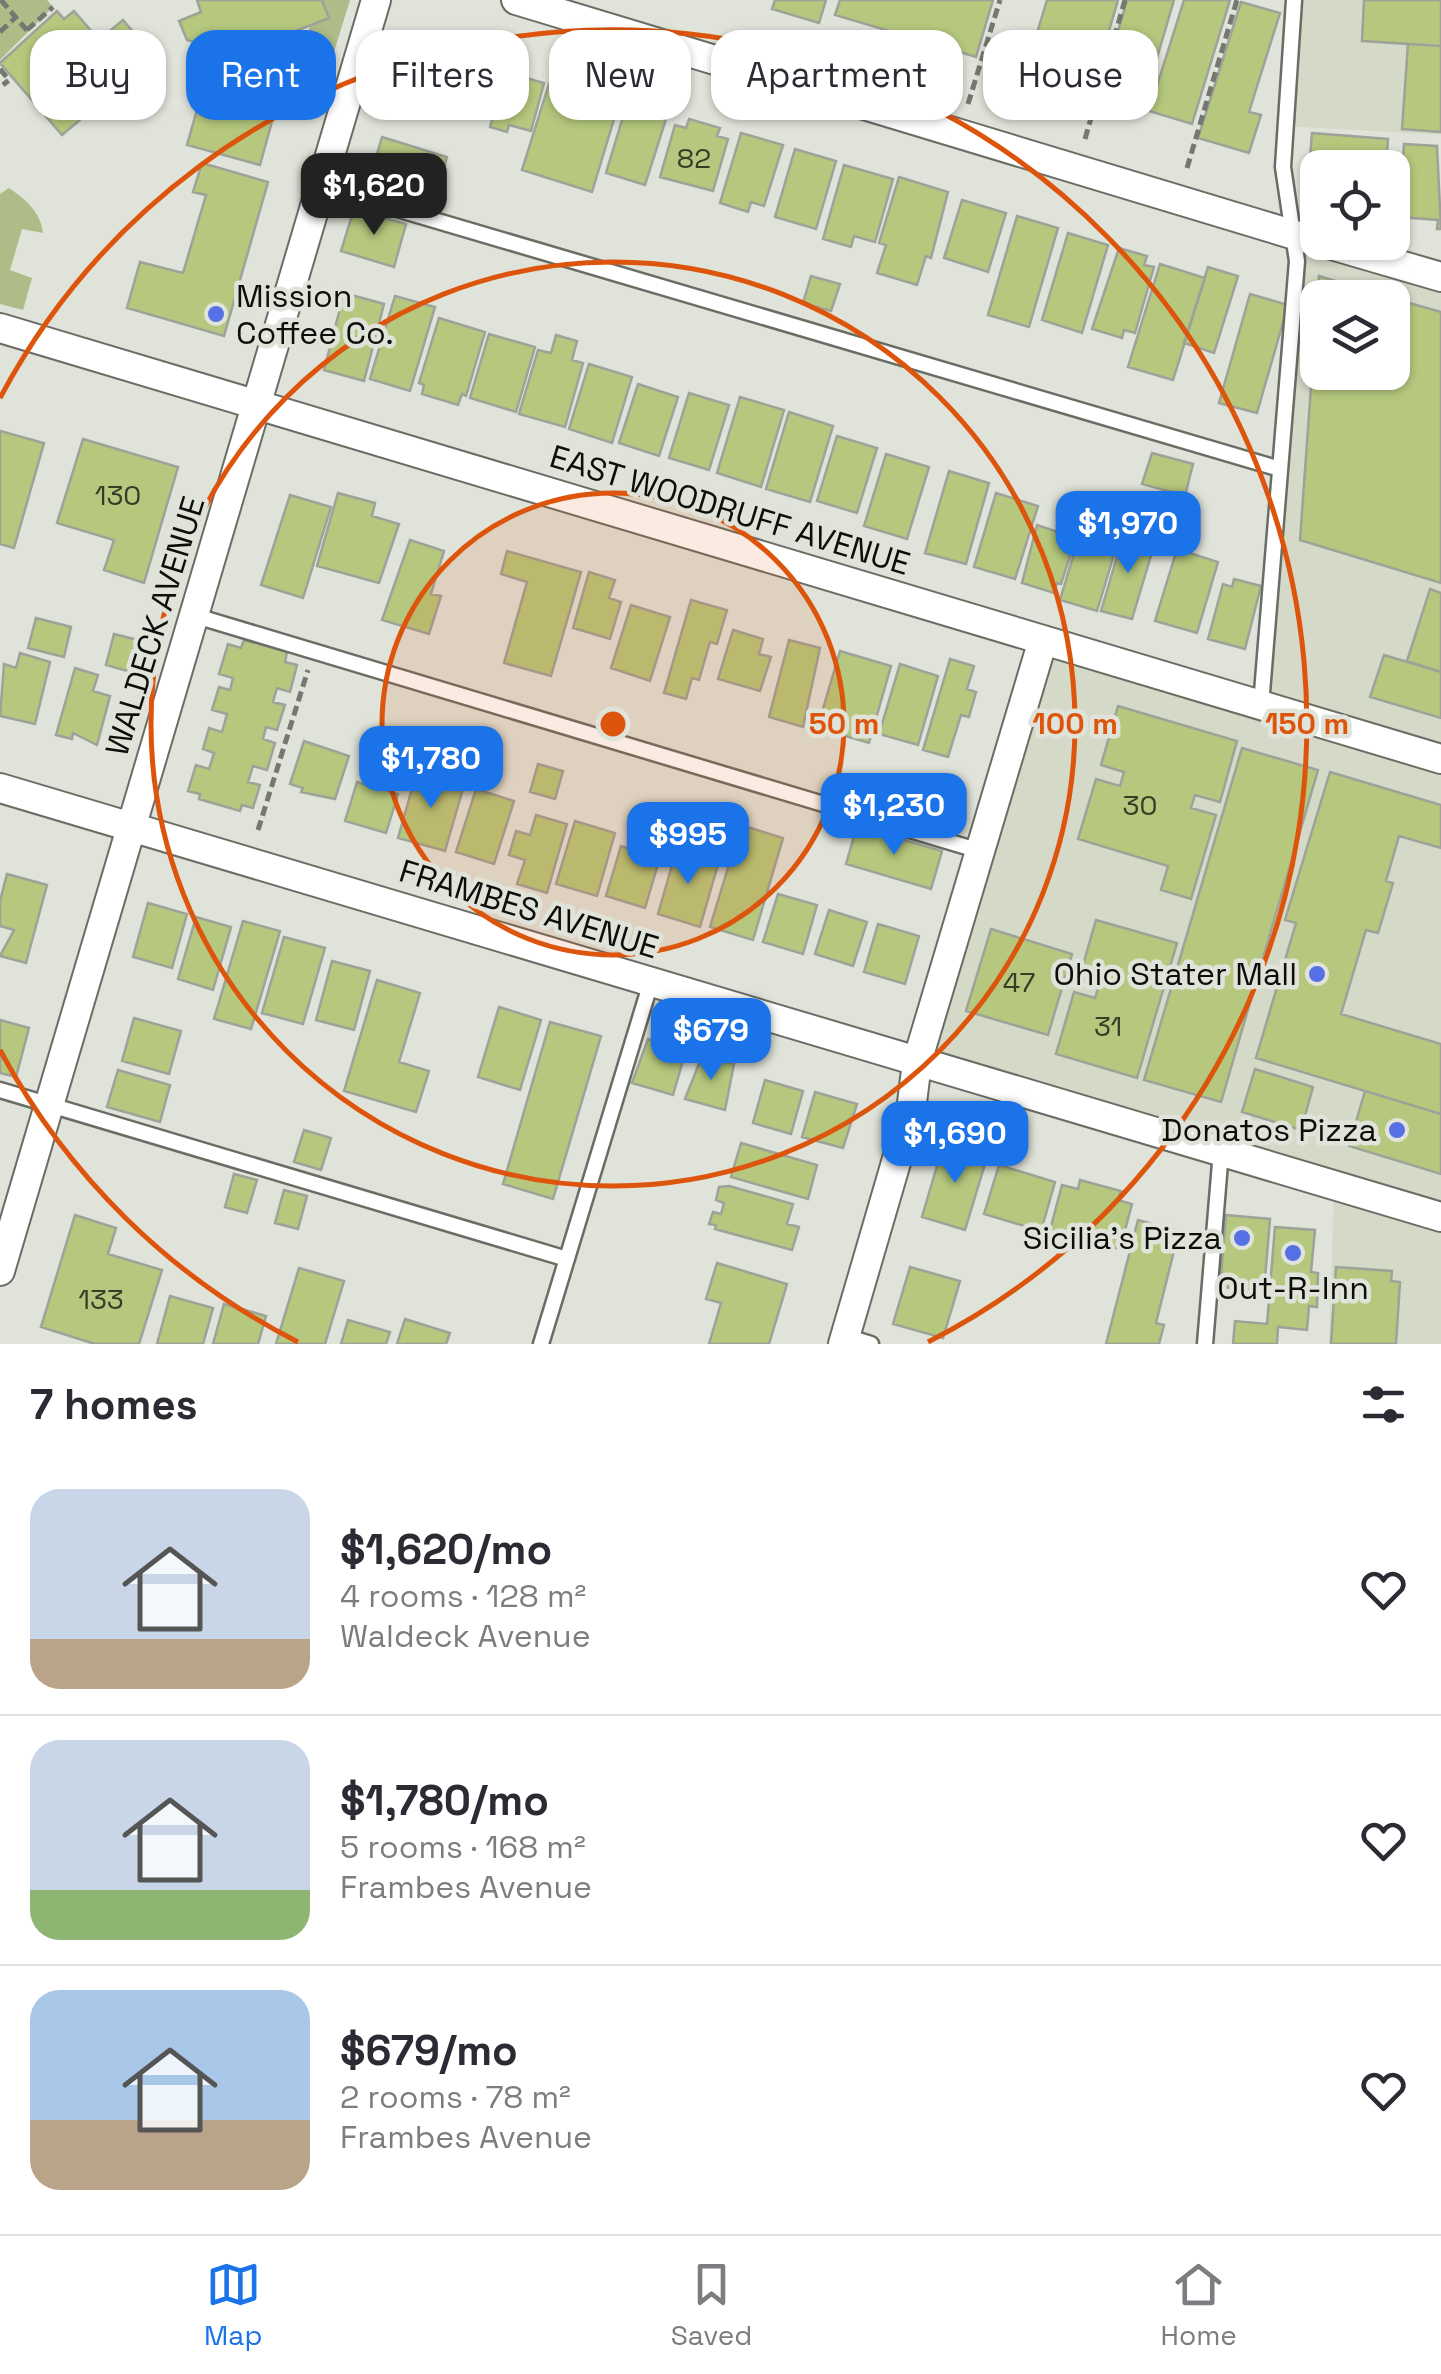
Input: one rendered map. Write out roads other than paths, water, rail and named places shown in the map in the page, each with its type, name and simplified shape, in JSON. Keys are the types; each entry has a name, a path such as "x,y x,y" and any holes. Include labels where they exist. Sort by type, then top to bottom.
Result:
{"street":[{"name":"WALDECK AVENUE","path":"0,1271 376,0"},
{"path":"516,0 1300,236"},
{"path":"1382,260 1441,277"},
{"name":"EAST WOODRUFF AVENUE","path":"0,328 1441,759"},
{"path":"853,1342 911,1111 918,1062 1043,640"},
{"name":"FRAMBES AVENUE","path":"0,788 1441,1217"}],"lane":[{"path":"1294,0 1283,168 1284,197 1300,222"},
{"path":"322,186 1280,469"},
{"path":"1262,705 1280,469 1309,260"},
{"path":"196,616 980,851"},
{"path":"542,1344 651,982"},
{"path":"0,1090 567,1259"},
{"path":"1205,1344 1221,1151"}],"place":[{"name":"Mission Coffee Co.","path":"216,314"},
{"name":"Ohio Stater Mall","path":"1317,974"},
{"name":"Donatos Pizza","path":"1397,1130"},
{"name":"Sicilia's Pizza","path":"1242,1238"},
{"name":"Out-R-Inn","path":"1293,1253"}]}
